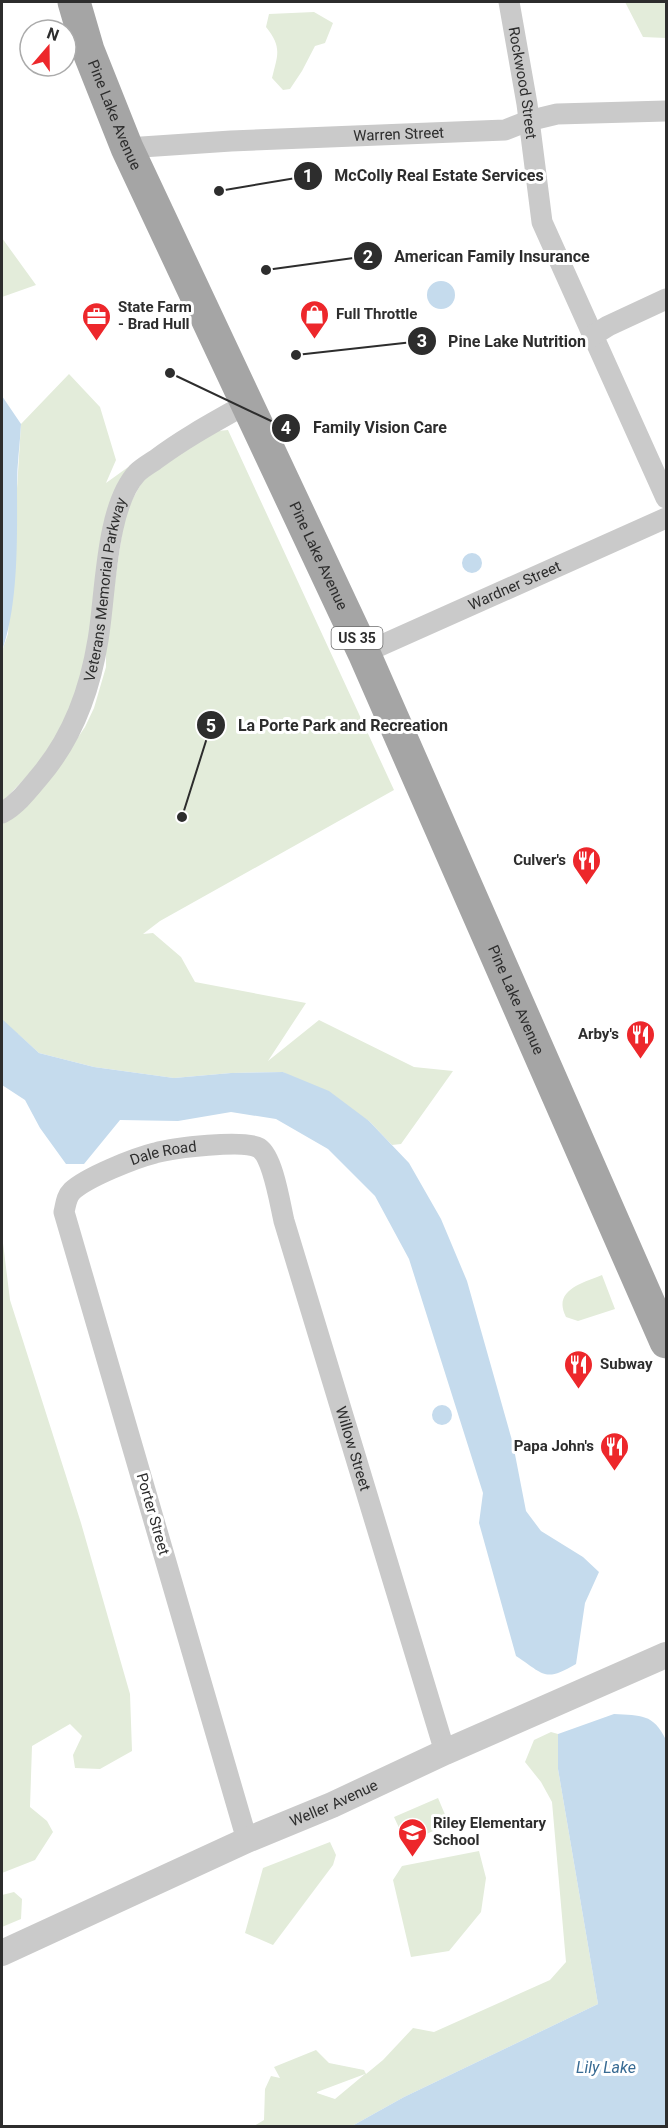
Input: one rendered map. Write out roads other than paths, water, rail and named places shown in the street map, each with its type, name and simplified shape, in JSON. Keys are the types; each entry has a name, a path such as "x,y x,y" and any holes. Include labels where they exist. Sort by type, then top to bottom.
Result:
{"main road":[{"name":"Pine Lake Avenue","path":"74,2 88,50 128,148 364,653 666,1342"}],"street":[{"name":"Rockwood Street","path":"509,2 527,104 542,222 666,498"},
{"name":"Warren Street","path":"128,148 231,141 505,130 528,121 557,114 666,111"},
{"path":"592,336 666,299"},
{"name":"Veterans Memorial Parkway","path":"2,813 27,791 52,762 66,740 79,711 99,639 113,522 136,474 172,447 248,403"},
{"name":"Wardner Street","path":"364,653 666,518"},
{"name":"Dale Road","path":"74,1190 92,1177 155,1153 226,1144 258,1147"},
{"name":"Willow Street","path":"258,1147 265,1153 270,1165 287,1231 446,1752"},
{"name":"Porter Street","path":"74,1190 67,1197 64,1212 247,1840"},
{"name":"Weller Avenue","path":"2,1953 247,1840 332,1805 666,1655"}],"water":[{"path":"441,281 451,285 455,295 451,305 441,309 431,305 427,295 431,285"},
{"path":"2,396 21,424 17,476 17,547 14,591 8,632 2,651"},
{"path":"472,553 479,556 482,563 479,570 472,573 465,570 462,563 465,556"},
{"path":"2,1019 39,1053 94,1067 174,1078 231,1073 283,1072 329,1091 369,1121 409,1163 441,1219 467,1281 513,1444 526,1511 541,1531 583,1557 599,1572 585,1603 576,1664 550,1675 544,1674 516,1656 479,1523 483,1493 409,1259 375,1196 328,1149 276,1119 231,1112 178,1121 120,1120 84,1164 66,1164 40,1128 25,1100 2,1085"},
{"path":"442,1405 449,1408 452,1415 449,1422 442,1425 435,1422 432,1415 435,1408"},
{"name":"Lily Lake","path":"614,1714 639,1716 651,1720 666,1740 666,2126 352,2126 404,2097 598,2004 558,1769 558,1734"}],"place":[{"name":"McColly Real Estate Services","path":"219,191"},
{"name":"American Family Insurance","path":"266,270"},
{"name":"Full Throttle","path":"315,340"},
{"name":"State Farm - Brad Hull","path":"97,342"},
{"name":"Pine Lake Nutrition","path":"296,355"},
{"name":"Family Vision Care","path":"170,373"},
{"name":"La Porte Park and Recreation","path":"182,817"},
{"name":"Culver's","path":"587,886"},
{"name":"Arby's","path":"640,1060"},
{"name":"Subway","path":"579,1390"},
{"name":"Papa John's","path":"615,1472"},
{"name":"Riley Elementary School","path":"412,1858"}]}
